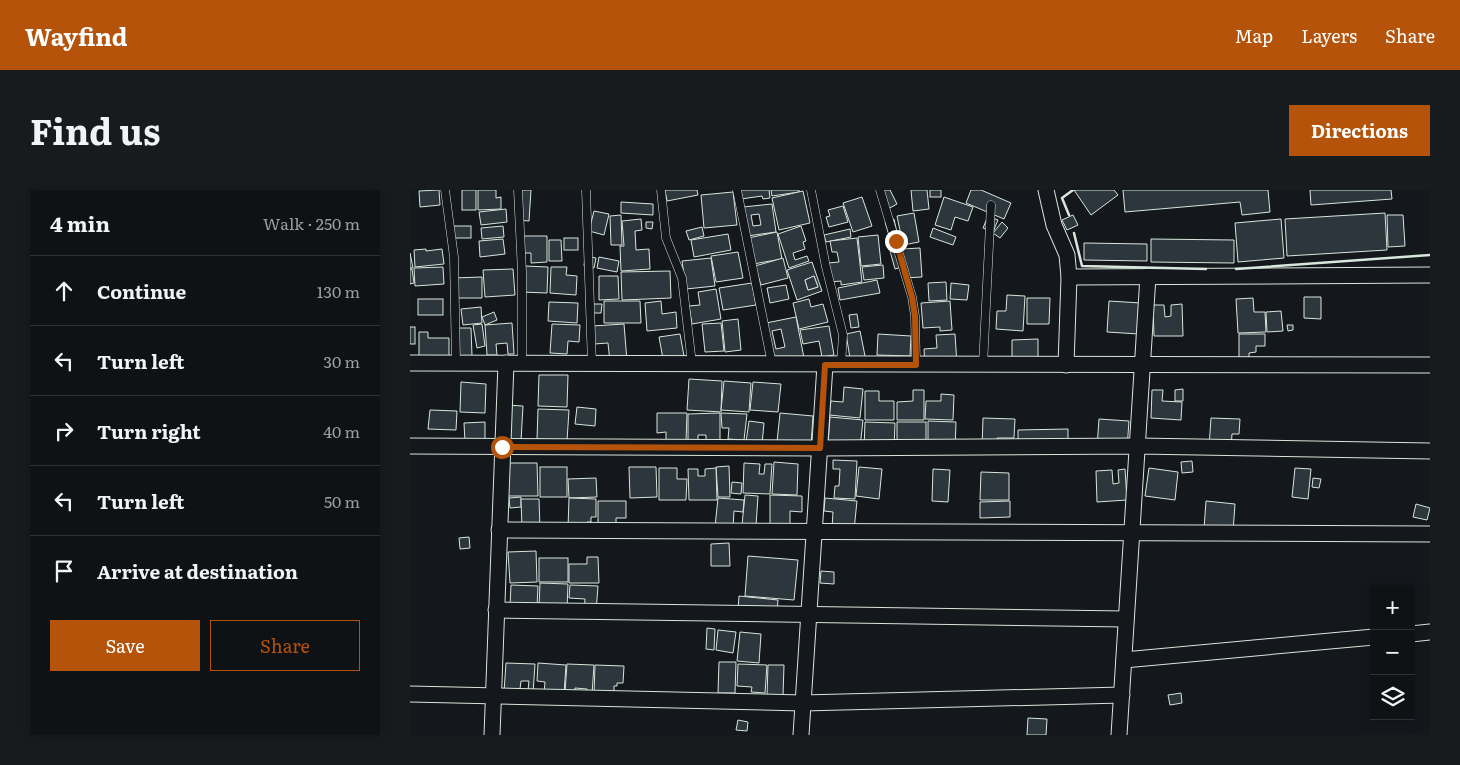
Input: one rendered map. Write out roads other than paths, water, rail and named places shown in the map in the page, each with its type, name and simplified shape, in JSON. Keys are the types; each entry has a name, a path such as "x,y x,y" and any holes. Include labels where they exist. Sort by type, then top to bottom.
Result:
{"street":[{"path":"1046,190 1054,225 1067,255 1069,277 1066,365"},
{"path":"1069,277 1430,275"},
{"path":"1119,735 1148,276"},
{"path":"410,363 1430,365"},
{"path":"492,735 506,363"},
{"path":"801,735 825,365"},
{"path":"410,446 820,448 1138,446 1430,451"},
{"path":"499,530 1430,534"},
{"path":"496,610 1126,619"},
{"path":"1415,634 1430,632"},
{"path":"1124,660 1370,637"},
{"path":"410,694 803,704 1122,695"}],"lane":[{"path":"445,190 454,257 456,363"},
{"path":"518,190 522,272 522,363"},
{"path":"586,190 592,364"},
{"path":"661,190 666,238 682,278 692,364"},
{"path":"737,190 772,364"},
{"path":"811,190 842,335 841,365"},
{"path":"880,190 912,297 915,316 916,365"},
{"path":"983,365 991,205"}]}
